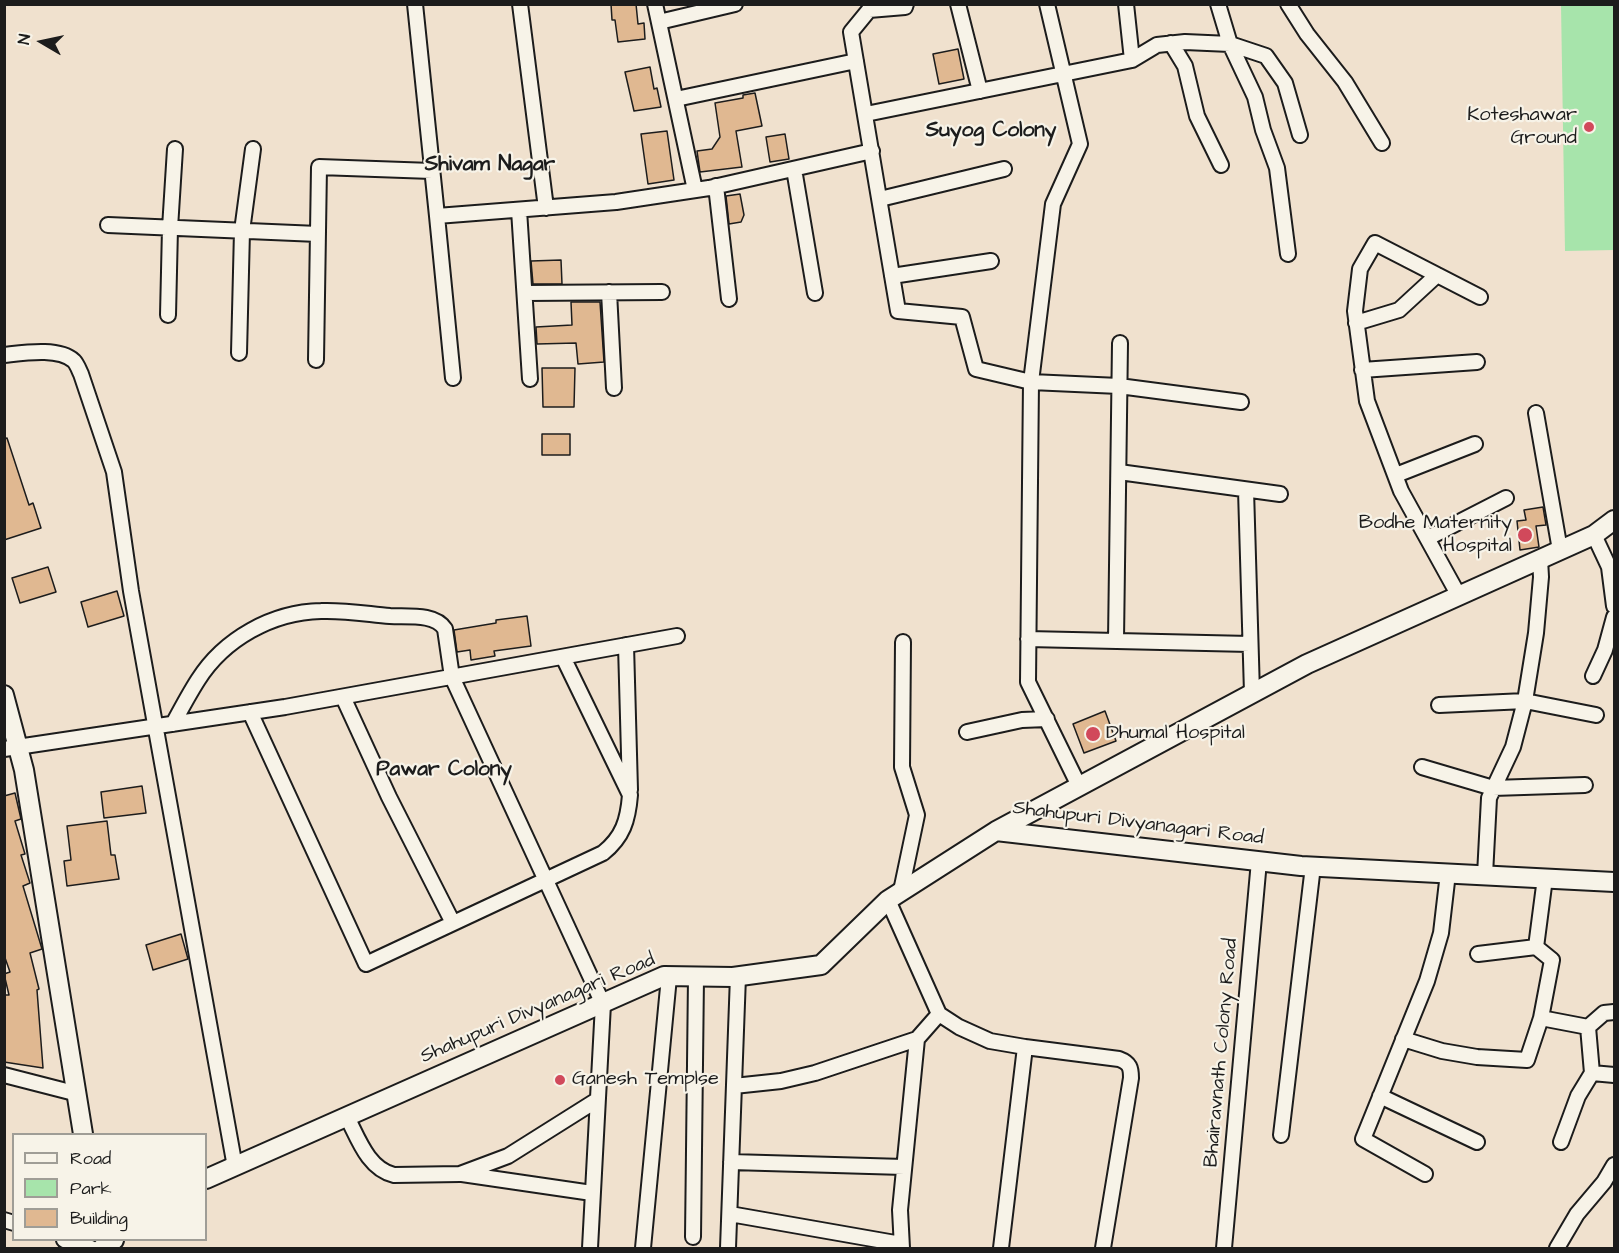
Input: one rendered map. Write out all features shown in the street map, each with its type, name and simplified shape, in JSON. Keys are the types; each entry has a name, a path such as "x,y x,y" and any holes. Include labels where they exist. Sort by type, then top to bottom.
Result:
{"main road":[{"path":"996,831 1307,664 1594,535 1614,520"},
{"path":"4,694 11,748 24,770 83,1133"},
{"name":"Shahupuri Divyanagari Road","path":"207,1179 664,976 738,976 821,965 894,896 996,831 1313,867 1614,882"}],"street":[{"path":"415,4 453,378"},
{"path":"520,4 546,208"},
{"path":"655,4 695,190"},
{"path":"659,22 735,4"},
{"path":"906,4 905,6 869,10 851,32 898,311 962,317 976,369 1031,382 1119,386 1241,402"},
{"path":"958,4 981,91"},
{"path":"1047,4 1080,144 1053,204 1031,382 1028,682 1079,786"},
{"path":"1126,4 1132,60"},
{"path":"1218,4 1230,44 1255,97 1263,130 1277,168 1288,254"},
{"path":"1288,4 1306,34 1345,82 1382,143"},
{"path":"1172,44 1185,66 1197,116 1221,165"},
{"path":"866,114 1132,60 1157,45 1230,44 1266,56 1285,83 1300,135"},
{"path":"676,99 856,61"},
{"path":"168,315 175,149"},
{"path":"239,353 242,231 253,149"},
{"path":"437,216 616,202 716,186 872,151"},
{"path":"316,360 319,168 432,171"},
{"path":"794,169 815,293"},
{"path":"880,199 1004,169"},
{"path":"716,186 729,300"},
{"path":"519,210 530,379"},
{"path":"108,225 318,234"},
{"path":"1459,596 1401,490 1366,401 1354,311 1360,269 1376,243 1480,297"},
{"path":"892,276 991,261"},
{"path":"1356,324 1399,310 1437,275"},
{"path":"609,292 614,388"},
{"path":"525,293 662,292"},
{"path":"1116,640 1120,344"},
{"path":"4,355 39,352 60,355 74,361 81,374 114,472 131,591 235,1167"},
{"path":"1362,370 1477,362"},
{"path":"1536,413 1560,550"},
{"path":"1396,476 1475,444"},
{"path":"1119,472 1280,494"},
{"path":"1246,490 1252,693"},
{"path":"1428,538 1506,498"},
{"path":"1594,535 1609,567 1614,606"},
{"path":"1485,875 1489,798 1513,747 1525,701 1536,633 1541,577 1540,559"},
{"path":"172,724 199,678 231,644 254,627 287,616 320,611 435,619 441,623 445,629 452,677 603,1004 590,1248"},
{"path":"1593,676 1605,650 1614,617"},
{"path":"11,748 343,697 677,636"},
{"path":"1028,639 1250,644"},
{"path":"903,642 902,767 917,815 894,896 939,1014 959,1027 990,1041 1119,1059 1131,1068 1103,1248"},
{"path":"250,712 366,964 603,853 614,844 622,834 629,814 626,645"},
{"path":"563,657 630,795"},
{"path":"343,697 389,797 453,923"},
{"path":"1439,705 1525,701 1596,715"},
{"path":"967,732 1022,720 1047,719"},
{"path":"1422,767 1493,788 1585,785"},
{"name":"Bhairavnath Colony Road","path":"1224,1248 1259,861"},
{"path":"1281,1135 1313,867"},
{"path":"1425,1174 1363,1139 1427,981 1441,933 1448,873"},
{"path":"1536,947 1545,878"},
{"path":"1403,1039 1442,1052 1527,1060 1541,1018 1552,960 1536,947 1478,954"},
{"path":"693,1237 696,976"},
{"path":"728,1248 738,976"},
{"path":"643,1248 669,977"},
{"path":"1588,1027 1604,1013 1614,1012"},
{"path":"734,1086 781,1081 814,1073 917,1039 939,1014"},
{"path":"1541,1018 1588,1027"},
{"path":"1561,1142 1578,1096 1592,1073 1588,1027"},
{"path":"730,1214 901,1246 900,1209 917,1039"},
{"path":"1001,1248 1024,1047"},
{"path":"1592,1073 1614,1075"},
{"path":"4,1075 78,1094"},
{"path":"1380,1096 1477,1142"},
{"path":"460,1174 508,1156 597,1100"},
{"path":"347,1117 375,1166 384,1173 394,1175 460,1174 592,1193"},
{"path":"731,1162 904,1167"},
{"path":"1557,1248 1577,1214 1605,1182 1614,1165"},
{"path":"70,1241 91,1248"}],"green space":[{"name":"Koteshawar Ground","path":"1561,5 1614,5 1614,250 1565,251"}],"building":[{"path":"611,4 636,4 638,24 644,23 645,39 618,42 615,20 612,20"},
{"path":"958,49 964,79 939,84 933,54"},
{"path":"650,67 654,89 657,88 661,107 634,111 625,72"},
{"path":"755,93 762,126 736,131 742,167 700,172 697,151 712,149 720,137 715,103 743,98 743,95"},
{"path":"667,131 674,180 648,184 641,134"},
{"path":"785,134 789,159 770,162 766,137"},
{"path":"740,194 744,215 741,222 729,224 726,196"},
{"path":"561,260 562,284 533,284 531,261"},
{"path":"571,302 600,302 604,362 578,364 576,343 537,344 536,327 572,325"},
{"path":"542,368 575,368 574,407 543,407"},
{"path":"542,434 570,434 570,455 542,455"},
{"path":"7,438 29,505 33,503 41,528 4,540 4,439"},
{"path":"1543,507 1546,525 1536,526 1539,547 1520,550 1517,521 1526,520 1524,510"},
{"path":"48,567 56,592 20,603 12,578"},
{"path":"117,591 124,616 88,627 81,602"},
{"path":"527,616 531,646 494,651 495,656 471,660 470,650 457,652 454,630 496,623 496,620"},
{"path":"1105,711 1116,741 1084,753 1073,724"},
{"path":"142,786 146,813 104,818 101,792"},
{"path":"15,793 21,819 15,821 25,854 21,855 30,883 23,886 42,949 30,953 39,989 37,990 43,1068 4,1062 4,995 9,995 4,974 10,972 4,955 4,796"},
{"path":"107,821 111,855 115,855 119,879 67,886 64,861 71,860 67,826"},
{"path":"181,934 188,959 153,970 146,945"}],"place":[{"name":"Koteshawar Ground","path":"1589,127"},
{"name":"Bodhe Maternity Hospital","path":"1525,535"},
{"name":"Dhumal Hospital","path":"1093,734"},
{"name":"Ganesh Templse","path":"560,1080"}],"district":[{"name":"Suyog Colony","path":"991,132"},
{"name":"Shivam Nagar","path":"490,166"},
{"name":"Pawar Colony","path":"444,771"}]}
